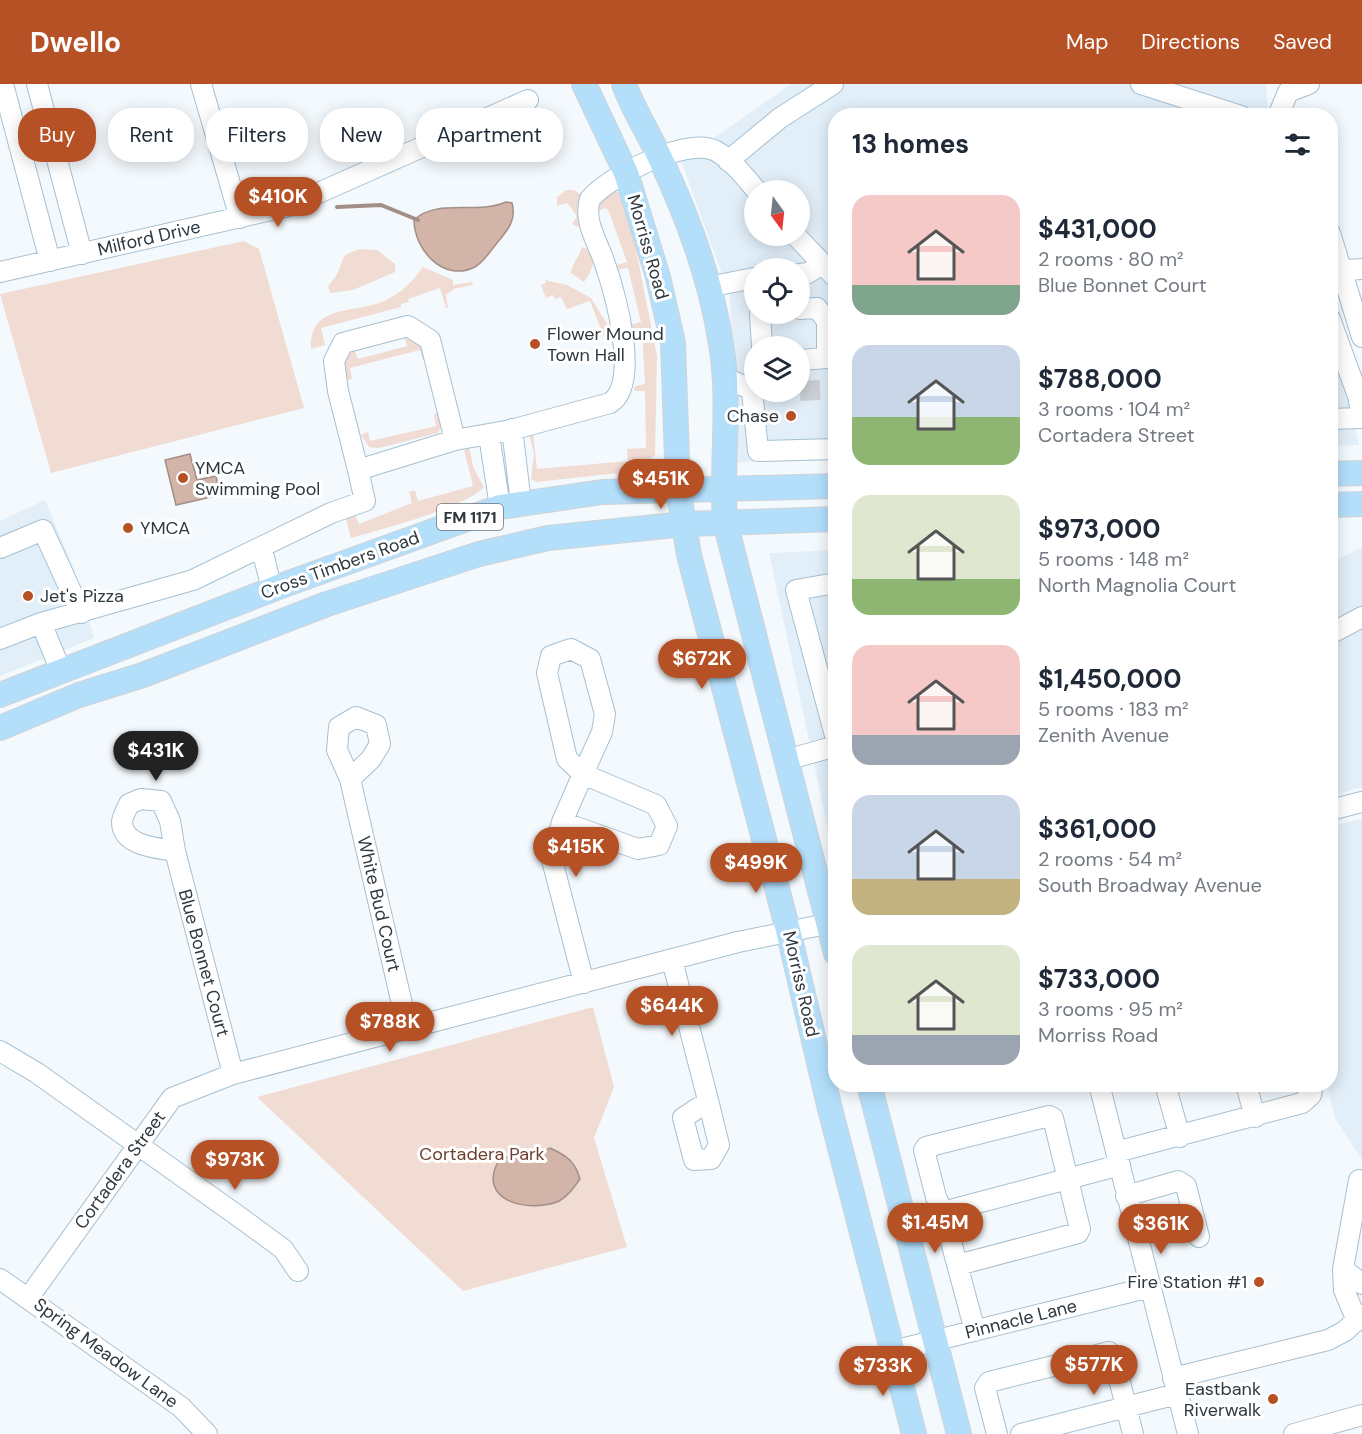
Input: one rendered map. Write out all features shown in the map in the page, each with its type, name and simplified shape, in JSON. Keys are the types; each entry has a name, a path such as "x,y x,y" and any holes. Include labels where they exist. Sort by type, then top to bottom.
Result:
{"main road":[{"name":"Morriss Road","path":"584,84 626,173 658,277 673,343 678,488 692,567 828,1090"},
{"path":"624,84 683,208 708,287 722,345 724,377 722,488 725,522 786,759 828,908"},
{"path":"1338,474 1362,473"},
{"name":"Cross Timbers Road","path":"0,695 272,590 510,505 602,492 678,488 828,486"},
{"path":"1338,505 1362,504"},
{"name":"Cross Timbers Road","path":"3,727 79,695 143,675 403,577 479,554 548,538 685,524 828,519"},
{"path":"272,590 285,620"},
{"path":"3,727 26,708 66,686 69,679 61,671"},
{"name":"Morriss Road","path":"828,1092 914,1434"},
{"path":"871,1092 959,1434"}],"street":[{"path":"3,84 50,261"},
{"path":"37,84 82,254"},
{"path":"201,84 240,218"},
{"path":"728,160 780,118 833,84"},
{"path":"1141,84 1215,108"},
{"path":"1281,108 1288,92 1309,84"},
{"name":"Milford Drive","path":"0,272 289,206 528,100"},
{"path":"358,470 455,440 489,435 610,403 618,398 622,389 624,364 622,332 610,278 588,220 587,209 596,192 659,155 704,148 716,151 728,160 747,180"},
{"path":"805,246 828,272"},
{"path":"1338,270 1362,269"},
{"path":"810,273 828,272"},
{"path":"1338,277 1362,337"},
{"path":"708,287 744,282"},
{"path":"810,308 817,308 827,321 828,330"},
{"path":"0,639 41,623 193,580 262,549 331,513 365,501 338,391 334,361 343,343 408,326 430,340 455,440"},
{"path":"1338,341 1358,396 1362,417 1338,418"},
{"path":"810,359 828,358"},
{"path":"724,377 752,390 758,451 828,449"},
{"path":"510,505 512,429"},
{"path":"489,435 510,505"},
{"path":"0,548 43,530 81,613"},
{"path":"262,549 272,590"},
{"path":"828,584 796,590 828,709"},
{"path":"1338,630 1362,617"},
{"path":"41,623 61,671"},
{"path":"562,822 638,849 659,845 667,826 656,805 583,774 567,759 547,673 551,656 571,649 590,659 604,714 602,732 583,774 562,822 552,860 584,983"},
{"path":"786,759 828,748"},
{"name":"White Bud Court","path":"350,779 408,1030"},
{"path":"1338,808 1362,802"},
{"name":"Blue Bonnet Court","path":"175,851 233,1074"},
{"name":"Cortadera Street","path":"29,1298 172,1098 233,1074 788,930 828,923"},
{"path":"672,960 709,1104"},
{"path":"0,1051 37,1073 283,1249 298,1271"},
{"path":"1101,1092 1188,1434"},
{"path":"1167,1092 1180,1137"},
{"path":"1248,1092 1255,1117"},
{"path":"944,1212 1068,1179 1118,1158 1180,1137 1302,1103 1312,1092"},
{"path":"958,1265 1078,1233 1080,1229 1053,1118 1049,1116 926,1147 924,1150 936,1197 944,1212 975,1331"},
{"path":"1021,1434 1126,1407 1175,1386 1328,1340 1360,1318 1344,1290 1343,1269 1359,1180"},
{"path":"1126,1196 1178,1181 1186,1186 1199,1237"},
{"path":"1343,1269 1362,1284"},
{"name":"Spring Meadow Lane","path":"0,1279 181,1407 207,1434"},
{"name":"Pinnacle Lane","path":"893,1351 1150,1287"},
{"path":"997,1434 986,1388 989,1382 1109,1352 1113,1355 1133,1434"},
{"path":"1294,1434 1359,1422"}],"shaded area":[{"path":"791,84 1266,84 1268,108 828,108 828,460 736,462 730,296 681,161"},
{"path":"506,202 512,203 513,215 510,225 475,267 463,271 442,267 425,252 419,242 414,220 423,213 445,208 494,206"},
{"path":"1338,365 1348,395 1359,445 1338,446"},
{"name":"YMCA Swimming Pool","path":"190,454 197,480 216,476 220,495 176,505 165,460"},
{"path":"45,500 72,564 94,638 0,676 0,521"},
{"path":"1362,547 1362,787 1338,794 1338,560"},
{"path":"828,550 828,829 769,553"},
{"path":"1362,819 1362,1160 1336,1120 1329,1092 1338,1092 1338,824"},
{"path":"550,1148 570,1160 578,1173 580,1179 567,1195 557,1202 532,1206 508,1200 499,1194 494,1185 494,1174 499,1160 531,1149 535,1156"}],"green space":[{"path":"566,190 574,190 580,194 580,228 572,224 577,216 567,203 557,206 557,197"},
{"path":"609,192 622,192 628,209 657,356 655,455 628,472 536,482 531,479 534,454 528,430 533,433 537,469 628,461 627,449 646,448 645,391 634,391 635,386 645,384 642,329 630,328 629,325 641,322 628,268 617,270 616,265 627,262 609,212 606,208 597,211 599,203"},
{"path":"244,241 259,249 304,408 51,473 0,294"},
{"path":"582,247 595,252 592,268 584,282 571,273"},
{"path":"360,249 377,250 395,264 395,272 353,290 330,293 328,286 337,274 343,258"},
{"path":"423,267 453,280 453,285 472,282 473,285 454,289 446,295 448,308 446,308 440,288 408,299 409,302 401,304 401,307 321,328 325,345 311,349 312,334 317,324 326,317 390,298 406,287"},
{"path":"545,280 567,285 591,298 609,327 608,339 605,340 590,301 567,309 561,297 555,299 553,295 546,298 541,285 546,283"},
{"path":"404,336 421,340 426,360 423,360 420,350 350,368 352,379 347,380 343,364 345,353 354,349 358,359 407,346"},
{"path":"441,413 443,424 438,433 379,448 369,447 361,435 368,432 370,441 436,426 434,414"},
{"path":"469,445 473,467 484,487 475,495 422,517 351,538 345,515 354,512 359,524 412,503 409,492 415,490 418,501 473,486 464,450"},
{"name":"Cortadera Park","path":"593,1007 614,1087 594,1138 627,1247 463,1291 257,1097"}],"waterway":[{"path":"337,207 381,205 418,220"}],"tunnel":[{"path":"810,390 828,389"}],"place":[{"name":"Flower Mound Town Hall","path":"535,344"},
{"name":"Chase","path":"791,416"},
{"name":"YMCA Swimming Pool","path":"183,478"},
{"name":"YMCA","path":"128,528"},
{"name":"Jet's Pizza","path":"28,596"},
{"name":"Fire Station #1","path":"1259,1282"},
{"name":"Eastbank Riverwalk","path":"1273,1399"}]}
